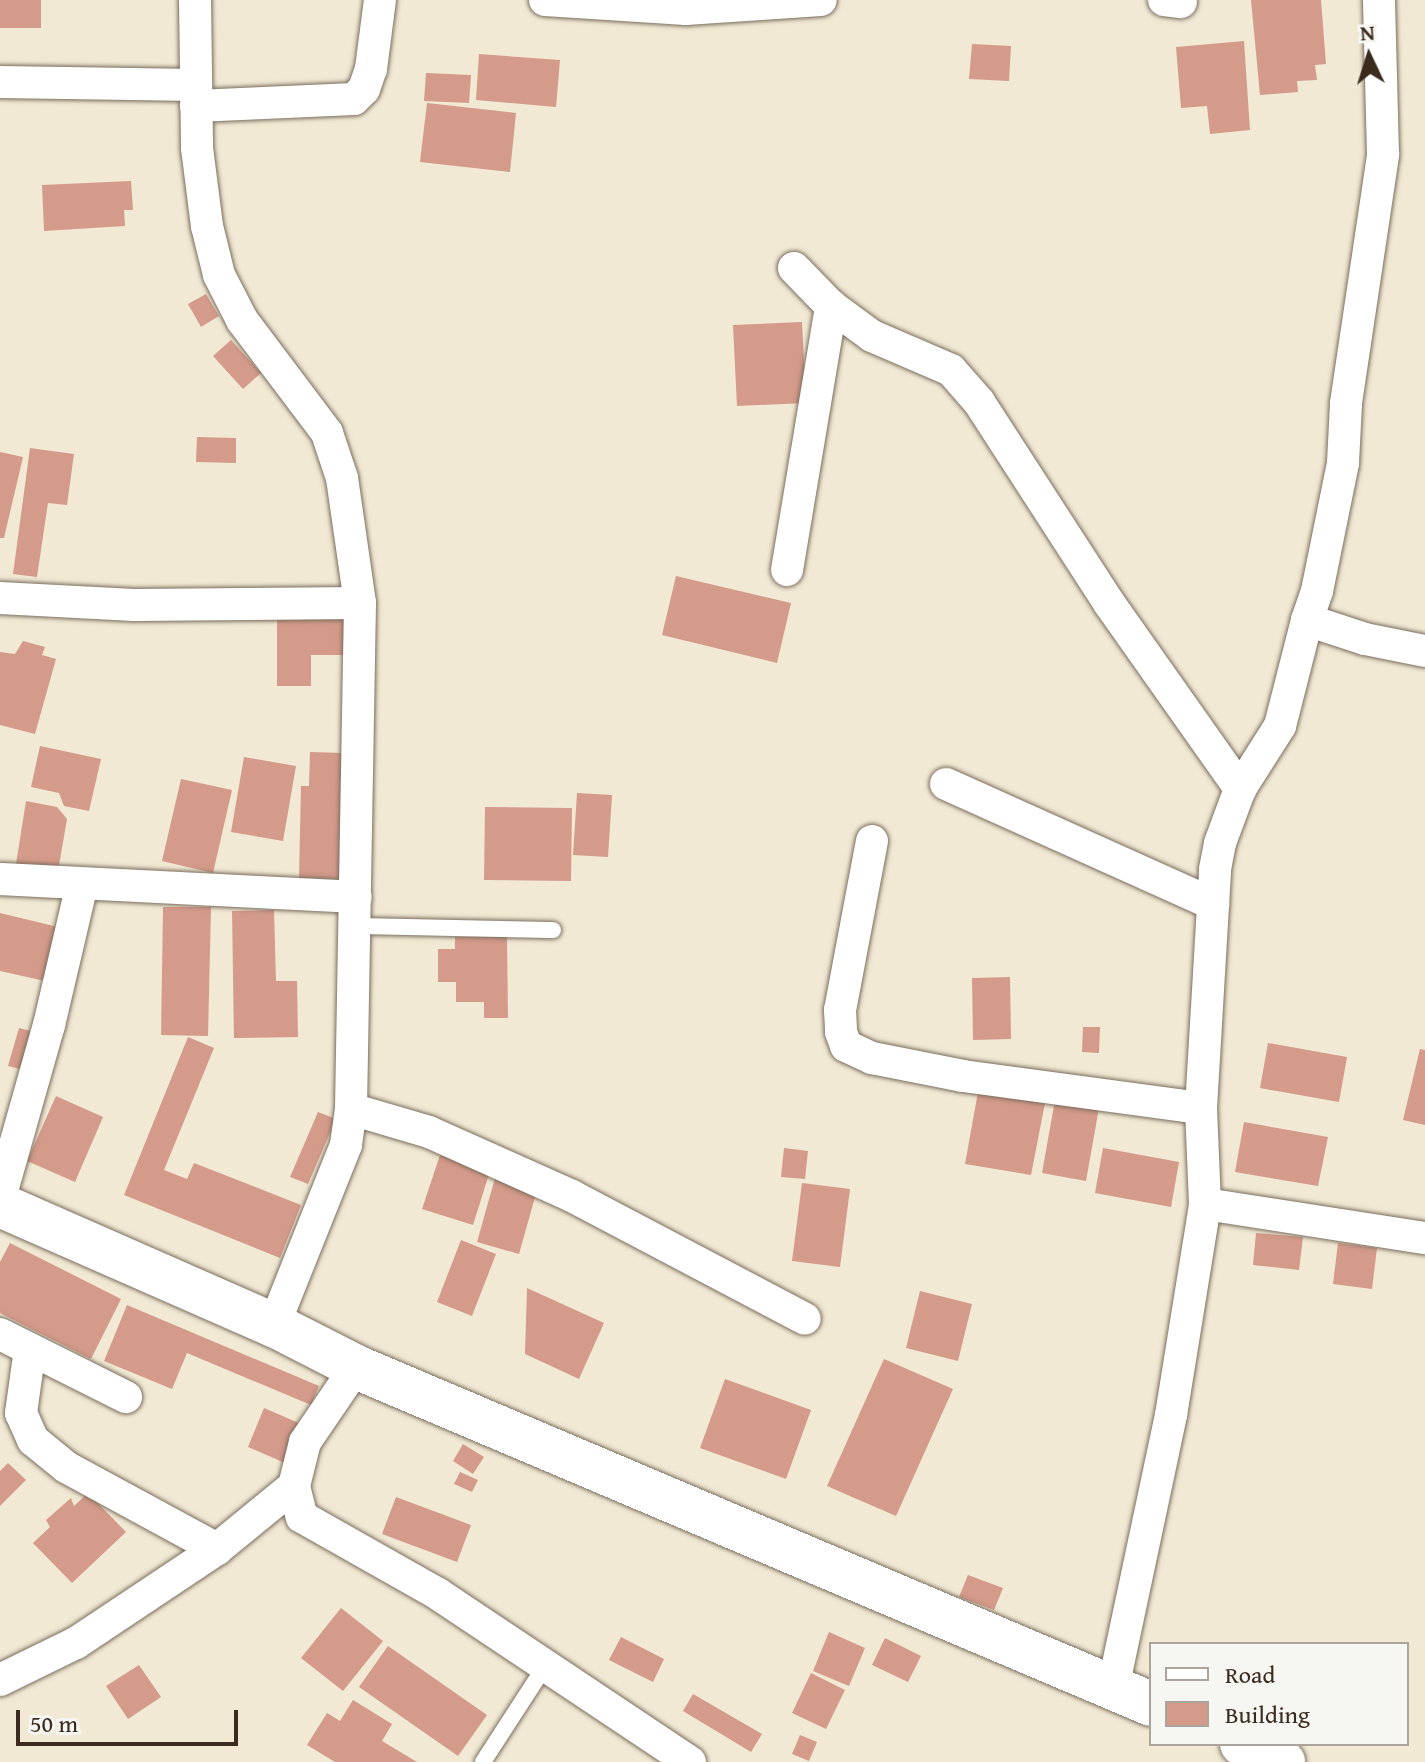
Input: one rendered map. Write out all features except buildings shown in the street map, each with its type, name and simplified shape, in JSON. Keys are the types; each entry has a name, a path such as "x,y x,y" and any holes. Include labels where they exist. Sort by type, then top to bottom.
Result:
{"street":[{"path":"195,0 197,148 207,226 219,275 242,320 327,433 342,478 360,603 351,1109 346,1145 274,1325"},
{"path":"0,82 196,95 354,99 364,89 371,69 380,0"},
{"path":"545,0 686,9 821,0"},
{"path":"0,1205 274,1325 356,1367 1132,1696 1171,1415 1205,1204 1201,1108 1213,904 1220,843 1240,789 1280,726 1317,591 1343,463 1346,403 1383,154 1379,0"},
{"path":"794,268 831,306 872,336 951,370 979,402 1109,603 1240,789"},
{"path":"787,570 831,306"},
{"path":"0,598 134,605 360,603"},
{"path":"1307,620 1365,639 1425,651"},
{"path":"946,784 1213,904"},
{"path":"872,841 840,1010 841,1032 846,1046 872,1058 963,1076 1201,1108"},
{"path":"0,879 356,911"},
{"path":"0,1198 49,1025 82,884"},
{"path":"351,1109 429,1132 572,1196 805,1319"},
{"path":"1205,1204 1425,1238"},
{"path":"0,1334 126,1397"},
{"path":"30,1349 21,1413 33,1440 66,1467 217,1549"},
{"path":"356,1367 305,1442 294,1486 302,1517 438,1594 675,1758"},
{"path":"0,1680 76,1643 217,1549 294,1486"},
{"path":"1247,1746 1283,1762"}],"lane":[{"path":"356,911 553,930"},
{"path":"483,1762 545,1666"}]}
